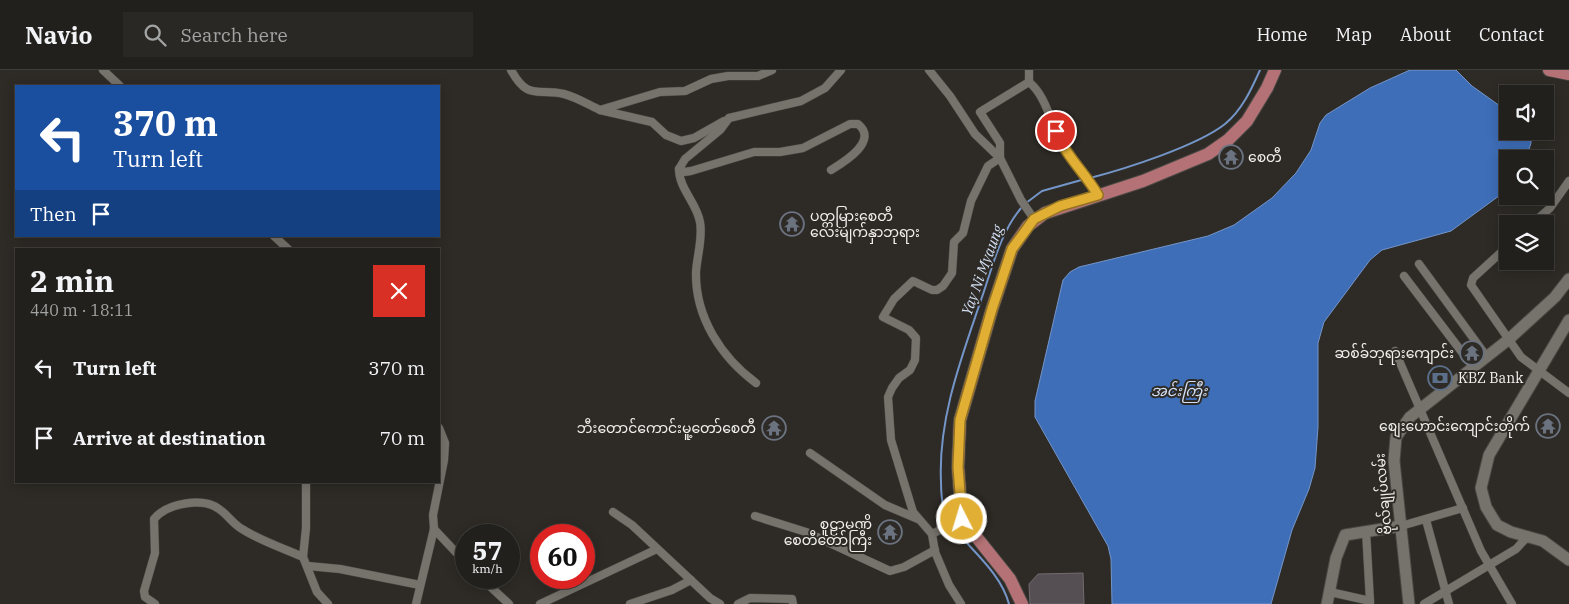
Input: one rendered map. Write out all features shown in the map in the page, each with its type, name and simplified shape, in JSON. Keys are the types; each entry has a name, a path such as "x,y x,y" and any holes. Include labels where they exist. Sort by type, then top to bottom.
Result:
{"main road":[{"path":"1022,604 1010,579 958,522 960,420 1007,263 1021,235 1034,219 1060,206 1156,176 1208,154 1228,140 1247,121 1267,88 1275,70"},
{"path":"1549,70 1569,74"}],"street":[{"path":"103,70 119,85"},
{"path":"511,70 523,86 532,93 564,94 600,110 652,122 666,135 681,141 694,138 730,118 801,101 825,88 842,70"},
{"path":"600,110 660,92 685,91 711,79 728,76 758,76 770,70"},
{"path":"929,70 950,96 975,134 1000,158 1021,200 1034,219"},
{"path":"1029,70 1029,82 1039,92 1060,141 1087,176 1098,195"},
{"path":"1000,158 1000,143 980,112 1029,82"},
{"path":"730,118 720,130 685,159 679,169 680,179 696,208 700,224 696,278 703,319 735,365 756,383"},
{"path":"679,169 684,172 691,171 754,152 780,152 803,148 850,124 858,124 864,133 863,142 851,157 831,170"},
{"path":"961,604 949,585 935,550 932,534 918,519 907,496 891,440 887,412 892,388 899,378 910,370 915,360 916,338 909,330 883,317 894,299 913,281 932,290 943,286 952,274 954,242 965,228 971,201 988,166 1000,158"},
{"path":"1542,215 1550,208 1569,181"},
{"path":"275,237 287,248"},
{"path":"1499,255 1470,282 1521,357 1569,393"},
{"path":"1419,264 1488,356"},
{"path":"1404,276 1474,368"},
{"name":"ဗိုလ်‌ချုပ်‌လမ်း","path":"1409,604 1394,448 1402,425 1419,408 1474,368 1508,340 1555,296 1569,279"},
{"path":"1569,320 1540,372 1505,424 1489,455 1481,488 1486,507 1497,525 1511,532 1543,541 1569,560"},
{"path":"1396,351 1463,508 1490,566 1512,604"},
{"path":"440,430 445,443 440,473"},
{"path":"810,453 885,506 918,519"},
{"path":"306,483 306,528 303,557 317,592 328,604"},
{"path":"416,604 434,530 433,515 438,483"},
{"path":"155,604 144,594 155,553 154,518 162,512 184,504 197,503 218,507 244,530 303,557"},
{"path":"1327,604 1336,558 1345,535 1401,526 1463,508"},
{"path":"613,512 632,525 691,580 720,604"},
{"path":"755,516 806,532 890,571 904,567 935,550"},
{"path":"1426,520 1449,604"},
{"path":"932,534 958,522"},
{"path":"434,530 455,552"},
{"path":"1330,592 1370,603 1366,531"},
{"path":"1424,604 1516,549 1528,536"},
{"path":"540,604 657,549"},
{"path":"308,566 340,569 420,585"},
{"path":"630,604 672,590 691,580"},
{"path":"493,589 509,604"},
{"path":"738,604 750,598 792,599 792,604"}],"water":[{"name":"အင်းကြီး","path":"1410,70 1456,70 1472,86 1499,105 1499,140 1531,140 1529,150 1499,150 1499,196 1451,231 1382,250 1370,260 1324,322 1318,343 1318,427 1315,468 1309,489 1292,530 1271,604 1112,604 1111,559 1108,546 1035,417 1035,401 1063,280 1070,272 1079,267 1208,236 1234,225 1272,198 1296,173 1311,150 1320,123 1326,115 1370,88"}],"building":[{"path":"1083,573 1084,604 1030,604 1029,584 1038,574"}],"waterway":[{"name":"Yay Ni Myaung","path":"1090,178 1160,156 1213,132 1225,124 1241,106 1260,70"},
{"name":"Yay Ni Myaung","path":"1026,203 1042,191 1085,179"},
{"name":"Yay Ni Myaung","path":"949,523 943,508 941,459 943,435 952,389 997,251 1014,217 1022,207"},
{"name":"Yay Ni Myaung","path":"952,526 985,562 999,582 1009,604"}],"place":[{"name":"စေတီ","path":"1231,157"},
{"name":"ပတ္တမြား‌စေတီ‌ လေးမျက်နှာဘုရား","path":"792,224"},
{"name":"ဆစ်ခ်ဘုရားကျောင်း","path":"1472,353"},
{"name":"KBZ Bank","path":"1440,378"},
{"name":"စျေးဟောင်းကျောင်းတိုက်","path":"1548,426"},
{"name":"ဘီးတောင်ကောင်းမူ့တော်စေတီ","path":"774,428"},
{"name":"စူဠာမဏိ စေတီတော်ကြီး","path":"890,532"}],"route":[{"path":"962,519 958,467 960,420 992,309 1012,249 1034,219 1060,206 1098,195 1087,176 1081,171 1060,141 1056,131"}]}
